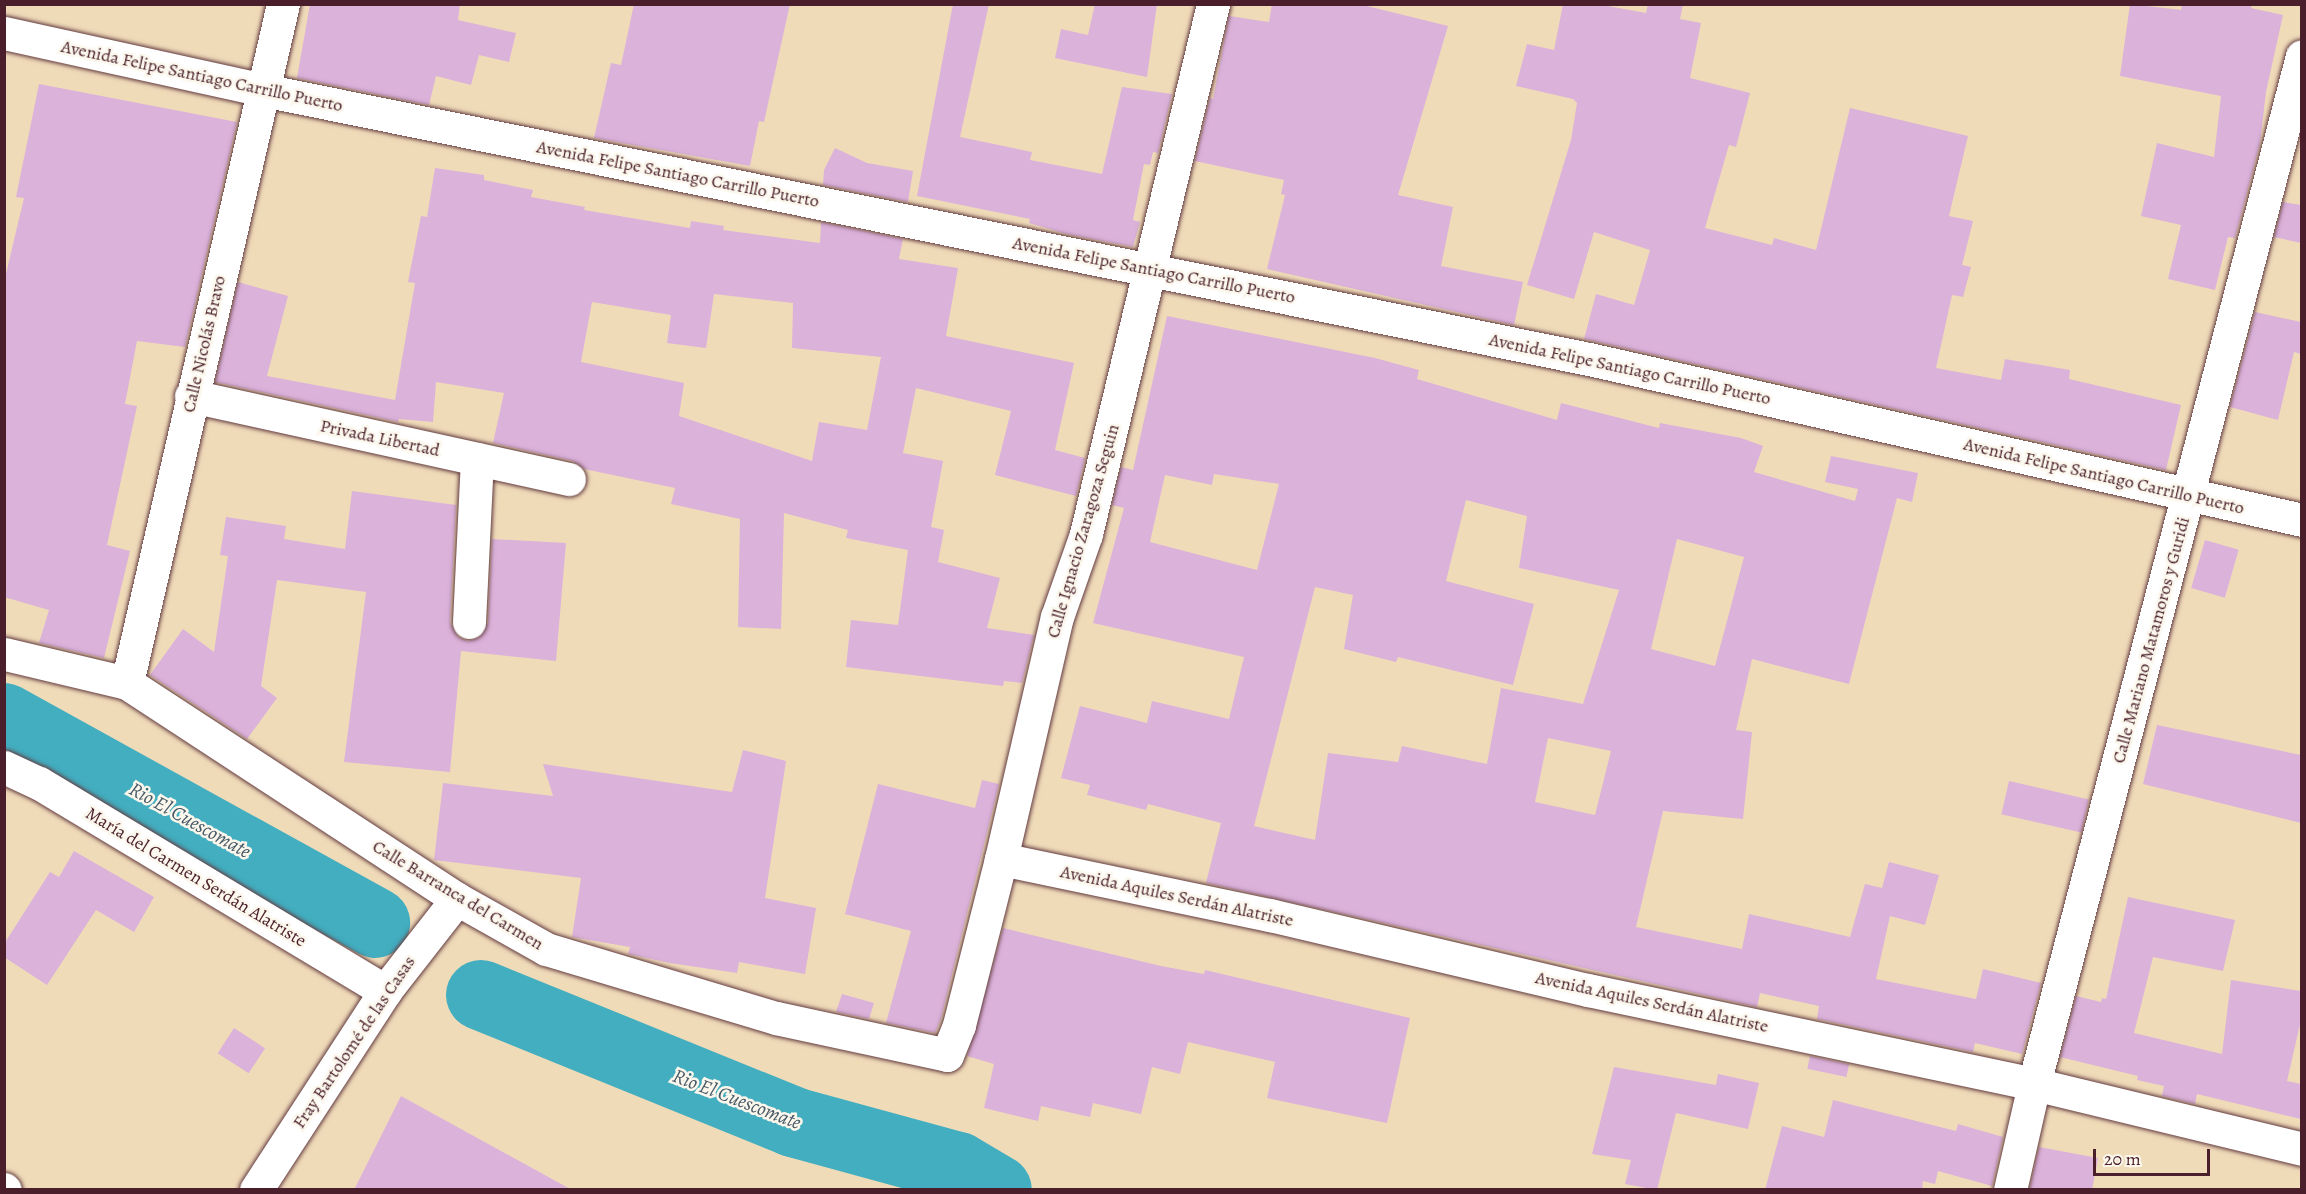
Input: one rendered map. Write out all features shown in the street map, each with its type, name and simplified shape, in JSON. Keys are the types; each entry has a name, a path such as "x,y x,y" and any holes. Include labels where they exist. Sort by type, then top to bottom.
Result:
{"street":[{"name":"Calle Nicolás Bravo","path":"127,683 191,396 283,4"},
{"name":"Calle Ignacio Zaragoza Seguin","path":"947,1055 959,1025 1001,859 1057,617 1086,534 1153,270 1213,4"},
{"name":"Avenida Felipe Santiago Carrillo Puerto","path":"4,33 263,90 1589,359 2301,520"},
{"name":"Calle Mariano Matamoros y Guridi","path":"2010,1190 2034,1083 2189,495 2301,56"},
{"name":"Privada Libertad","path":"191,396 569,479"},
{"path":"469,622 477,459"},
{"name":"Calle Barranca del Carmen","path":"5,654 127,683 450,908 546,949 776,1018 947,1055"},
{"name":"María del Carmen Serdán Alatriste","path":"4,768 39,783 392,981"},
{"name":"Avenida Aquiles Serdán Alatriste","path":"1001,859 1270,915 1588,990 2034,1083 2301,1149"},
{"name":"Fray Bartolomé de las Casas","path":"256,1190 392,981 450,908"}],"building":[{"path":"310,4 460,4 458,20 516,33 509,62 479,55 471,85 436,76 429,105 297,78"},
{"path":"634,4 790,4 764,122 759,121 750,166 594,138 611,63 621,65"},
{"path":"953,4 989,4 960,137 1032,152 1030,160 1102,174 1122,87 1172,94 1158,153 1153,152 1150,165 1144,164 1133,220 1140,222 1133,247 1066,234 1029,223 1030,219 917,196"},
{"path":"1095,4 1157,4 1147,77 1055,58 1061,29 1088,35"},
{"path":"1272,4 1359,4 1448,26 1398,195 1453,207 1441,266 1523,282 1514,325 1267,269 1285,195 1281,194 1284,180 1195,161 1210,98 1213,99 1229,16 1269,22"},
{"path":"1563,4 1597,4 1646,13 1648,4 1683,4 1680,19 1701,23 1690,78 1750,93 1736,147 1729,145 1705,228 1772,245 1774,238 1816,250 1850,108 1968,136 1949,216 1973,221 1962,265 1971,267 1963,297 1952,295 1936,368 2001,380 2005,359 2070,370 2069,379 2181,405 2166,470 1584,339 1596,294 1634,305 1650,250 1594,232 1574,299 1527,285 1571,140 1577,103 1573,99 1516,86 1527,44 1554,50"},
{"path":"2130,4 2181,10 2182,4 2252,4 2251,8 2283,15 2266,92 2260,143 2235,238 2228,237 2215,290 2168,279 2181,225 2141,216 2157,143 2214,157 2221,96 2120,76"},
{"path":"39,84 237,122 185,347 137,341 125,404 137,406 107,545 130,551 104,658 39,643 49,610 4,597 4,282 24,198 16,197"},
{"path":"835,148 867,163 913,171 908,202 823,185 824,170"},
{"path":"435,168 484,175 484,180 533,190 531,197 585,207 584,210 690,228 691,221 724,226 723,230 820,243 821,222 903,239 899,259 958,268 946,336 1074,363 1055,450 1085,458 1076,496 995,475 1011,411 916,388 903,453 943,461 931,527 944,530 938,562 1000,578 987,628 1034,635 1022,683 1004,681 1003,686 846,667 851,620 898,625 908,550 846,538 848,530 784,513 781,629 738,627 740,519 671,504 675,488 584,469 573,461 493,443 504,393 436,382 433,422 399,419 398,422 215,382 238,282 288,296 267,376 395,400 415,283 408,282 421,216 427,217","holes":["714,294 793,303 792,348 881,357 867,430 819,422 812,461 679,416 684,383 581,362 592,302 671,315 667,343 706,348"]},
{"path":"2283,202 2301,205 2301,243 2274,237"},
{"path":"2255,312 2301,322 2301,354 2294,352 2278,420 2230,407"},
{"path":"1167,316 1375,358 1419,370 1417,379 1557,420 1561,403 1659,428 1660,423 1741,438 1763,446 1754,472 1855,501 1858,489 1825,482 1831,456 1918,473 1912,502 1897,498 1849,684 1752,659 1736,730 1752,732 1743,819 1663,811 1636,927 1742,949 1749,914 1850,937 1865,884 1882,888 1889,862 1939,875 1925,925 1890,916 1876,979 1976,999 1983,969 2041,983 2022,1054 1975,1043 1973,1052 1817,1019 1819,1006 1760,993 1757,1007 1206,883 1221,823 1148,804 1146,810 1087,795 1090,785 1061,778 1080,706 1147,723 1152,701 1229,719 1244,657 1093,623 1124,508 1112,505 1121,467 1133,470","holes":["1214,474 1279,484 1257,570 1150,542 1165,475 1212,485","1466,500 1527,516 1519,568 1619,590 1583,704 1501,688 1487,764 1402,746 1398,762 1328,753 1315,840 1254,826 1315,587 1353,595 1344,649 1396,662 1398,657 1513,685 1534,604 1446,581","1677,539 1744,557 1715,666 1651,649","1548,738 1611,751 1595,815 1535,802"]},
{"path":"352,491 456,505 450,622 458,637 468,641 478,638 488,623 492,539 566,543 556,661 461,651 450,772 344,762 366,592 277,580 261,686 277,698 247,739 150,675 183,629 214,652 228,556 220,555 226,517 286,526 284,539 345,549"},
{"path":"2205,540 2239,550 2225,598 2191,588"},
{"path":"2157,725 2301,755 2301,823 2143,784"},
{"path":"743,750 786,761 765,898 816,908 805,974 739,962 737,973 670,963 628,954 630,947 572,937 581,878 434,860 443,783 553,796 543,764 732,792"},
{"path":"982,780 999,784 941,1019 935,1033 886,1023 911,931 845,914 878,784 975,808"},
{"path":"2009,781 2089,799 2081,833 2001,814"},
{"path":"74,851 154,897 134,932 96,910 47,985 4,957 4,944 50,872 59,877"},
{"path":"2128,897 2235,920 2223,971 2153,957 2134,1033 2222,1054 2231,980 2301,991 2301,1020 2287,1081 2301,1084 2301,1119 2197,1094 2195,1104 2162,1096 2164,1086 2137,1080 2138,1076 2060,1057 2076,996 2101,1002 2102,998 2106,999"},
{"path":"1003,928 1161,966 1204,974 1205,970 1410,1018 1387,1123 1267,1098 1275,1062 1188,1042 1180,1074 1152,1067 1141,1114 1093,1103 1090,1117 1041,1106 1038,1121 984,1108 994,1064 967,1056"},
{"path":"842,994 874,1003 869,1019 836,1012"},
{"path":"234,1028 265,1048 249,1073 218,1053"},
{"path":"1810,1056 1849,1064 1846,1077 1807,1069"},
{"path":"1614,1067 1716,1085 1718,1074 1759,1083 1748,1129 1676,1113 1657,1190 1625,1184 1631,1160 1592,1154"},
{"path":"401,1096 572,1190 354,1190"},
{"path":"1833,1100 1956,1131 1958,1124 2003,1137 1992,1186 1938,1171 1935,1184 1923,1181 1922,1190 1765,1190 1782,1126 1824,1137"},
{"path":"2039,1147 2098,1158 2092,1190 2029,1190"}],"waterway":[{"name":"Rio El Cuescomate","path":"4,718 375,923"},
{"name":"Rio El Cuescomate","path":"481,995 793,1122 958,1167 997,1190"}]}
